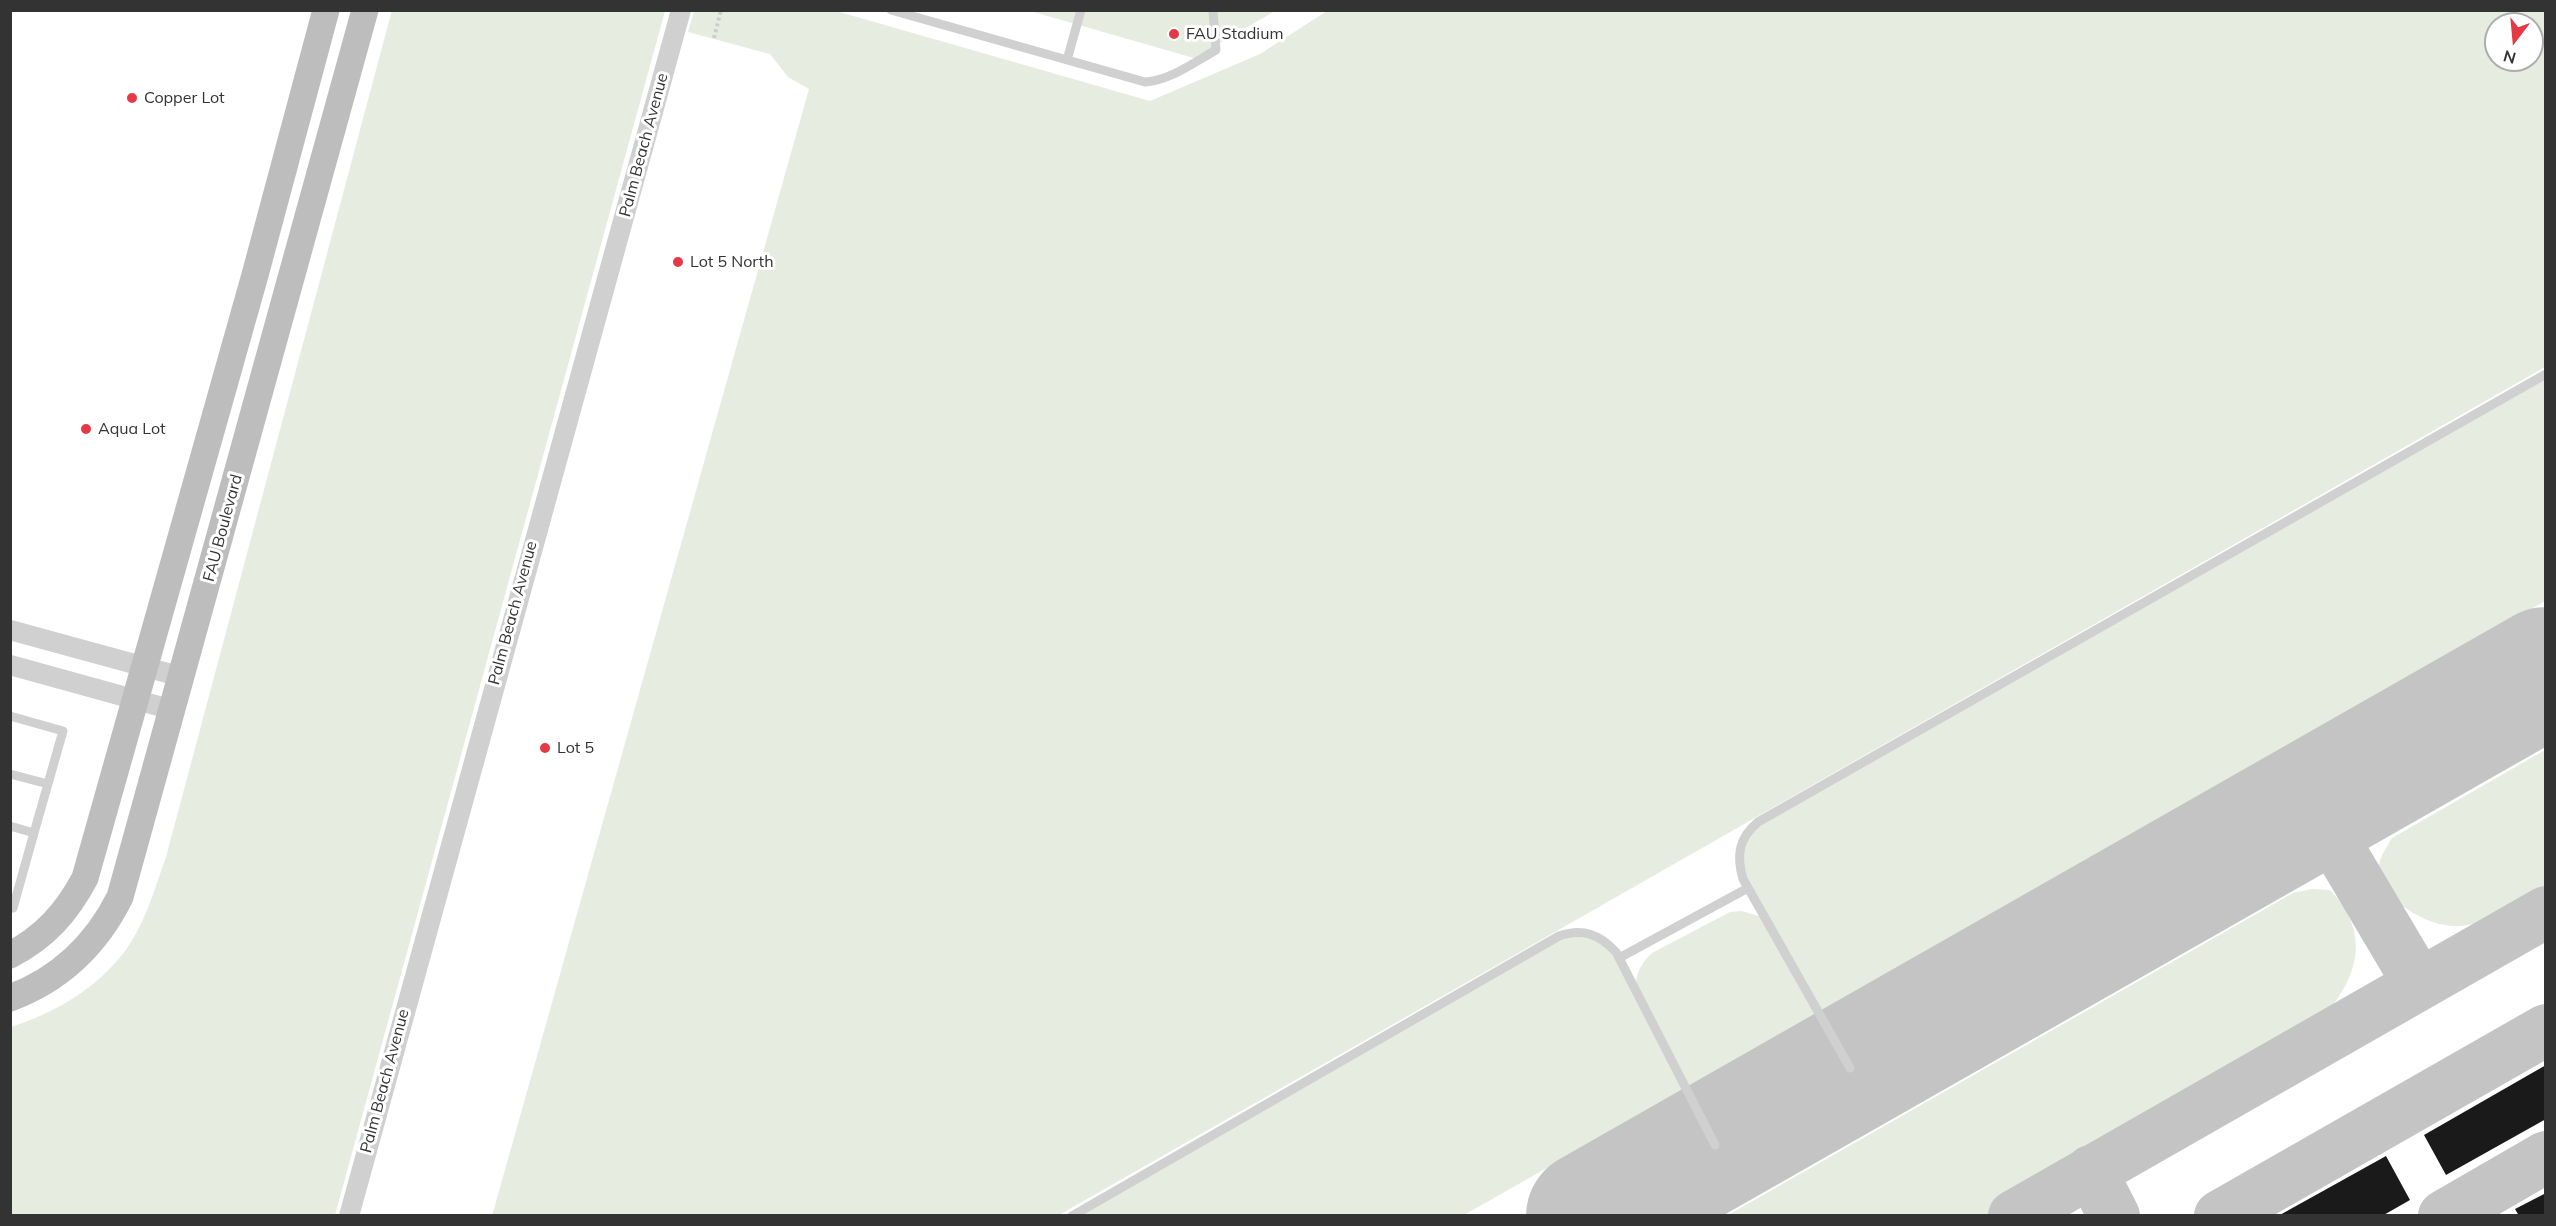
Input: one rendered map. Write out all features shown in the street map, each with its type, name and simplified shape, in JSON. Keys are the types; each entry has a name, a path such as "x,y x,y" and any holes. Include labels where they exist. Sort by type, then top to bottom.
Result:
{"street":[{"path":"10,955 37,939 53,925 68,908 85,878 326,10"},
{"name":"FAU Boulevard","path":"10,998 39,987 67,967 93,941 112,913 130,866 365,10"},
{"name":"Palm Beach Avenue","path":"349,1215 681,10"},
{"path":"10,630 182,677"},
{"path":"10,665 173,710"}],"lane":[{"path":"891,10 1145,82 1157,81 1172,75 1216,50 1213,10"},
{"path":"1067,60 1081,10"},
{"path":"1850,1068 1748,888 1739,865 1742,838 1758,822 2546,374"},
{"path":"10,716 63,731 14,908"},
{"path":"10,774 48,784"},
{"path":"10,826 34,833"},
{"path":"1619,958 1748,888"},
{"path":"1072,1215 1559,936 1581,931 1606,942 1619,958 1715,1145"}],"path":[{"path":"714,38 721,10"}],"shaded area":[{"path":"392,10 665,11 335,1215 11,1215 11,1027 59,1007 88,988 114,965 144,918 166,857"},
{"path":"694,11 836,11 1150,101 1260,54 1327,11 2545,11 2545,367 1059,1215 492,1216 809,89 788,77 770,54 688,32"},
{"name":"FAU Stadium","path":"1030,11 1275,11 1194,58"},
{"path":"2545,374 2545,601 2462,649 1464,1215 1072,1216 1571,932 1606,942 1635,987 1640,968 1652,953 1730,912 1742,911 1765,918 1739,865 1749,830"},
{"path":"2545,750 2545,890 2494,917 2461,926 2449,926 2424,918 2411,912 2390,894 2383,883 2379,862 2392,838"},
{"path":"2312,889 2330,890 2351,921 2355,937 2356,953 2353,969 2337,1000 2325,1015 2050,1181 1987,1215 1728,1215 2293,893"}],"building":[{"path":"2546,1065 2546,1119 2446,1175 2424,1135"},
{"path":"2386,1156 2410,1200 2382,1216 2278,1216"},
{"path":"2546,1193 2546,1216 2519,1216 2515,1209"}],"taxiway":[{"path":"2313,805 2419,984"},
{"path":"2014,1216 2546,912"},
{"path":"2220,1216 2546,1030"},
{"path":"2444,1216 2546,1157"},
{"path":"2091,1171 2114,1216"}],"runway":[{"path":"1591,1216 2546,672"}],"place":[{"name":"FAU Stadium","path":"1174,34"},
{"name":"Copper Lot","path":"132,98"},
{"name":"Lot 5 North","path":"678,262"},
{"name":"Aqua Lot","path":"86,429"},
{"name":"Lot 5","path":"545,748"}]}
